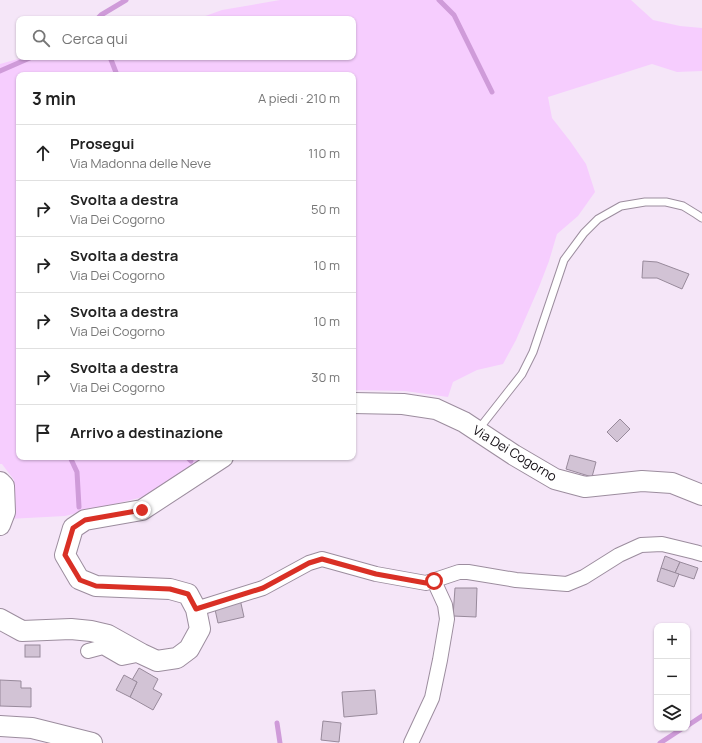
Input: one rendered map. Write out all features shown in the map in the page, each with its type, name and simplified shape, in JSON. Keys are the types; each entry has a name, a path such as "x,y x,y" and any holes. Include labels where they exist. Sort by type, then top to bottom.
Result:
{"street":[{"name":"Via Dei Cogorno","path":"356,403 403,404 436,409 464,422 514,455 556,479 584,487 642,481 672,483 702,495"},
{"path":"0,619 22,631 71,629 91,631 108,635 157,661 177,658 189,648 200,629 196,609 188,594 170,589 96,586 80,580 65,555 73,528 85,520 142,510 218,460"},
{"path":"0,482 4,486 5,512 0,525"},
{"path":"196,609 263,588 309,563 322,559 376,574 426,583 459,572 468,572 516,580 567,584 584,577 620,555 641,545 662,544 702,554"},
{"path":"411,743 432,698 447,619 444,605 434,581"},
{"path":"88,651 103,648 122,658 142,654"},
{"path":"0,726 32,728 92,743"}],"lane":[{"path":"477,430 522,374 533,352 564,260 584,233 598,219 621,206 645,202 666,202 682,206 702,218"}],"shaded area":[{"path":"280,0 631,0 653,20 680,26 702,28 702,71 677,72 652,64 548,97 552,118 586,164 595,192 578,216 557,234 539,287 516,340 503,364 477,370 453,382 448,397 405,391 356,390 356,72 16,72 16,460 208,460 147,496 65,516 8,519 14,494 14,480 2,464 0,464 0,64 16,60 356,60 356,16 205,16 222,10"}],"building":[{"path":"643,261 657,262 689,274 682,289 657,278 642,278"},
{"path":"620,419 630,429 617,442 607,432"},
{"path":"570,455 596,462 592,477 566,469"},
{"path":"665,556 680,562 675,573 661,568"},
{"path":"680,562 698,568 694,579 675,573"},
{"path":"661,568 679,574 674,587 657,581"},
{"path":"455,588 477,588 476,617 453,616"},
{"path":"240,599 244,617 218,623 214,605"},
{"path":"25,645 40,645 40,657 25,657"},
{"path":"139,668 158,679 153,689 162,694 153,710 130,697 137,682 132,680"},
{"path":"124,675 137,682 130,697 116,690"},
{"path":"0,680 21,681 21,688 31,688 31,707 0,706"},
{"path":"375,690 377,714 344,717 342,692"},
{"path":"323,721 341,723 339,742 321,740"}],"waterway":[{"path":"100,16 126,0"},
{"path":"439,0 454,15 492,92"},
{"path":"0,71 25,60"},
{"path":"111,60 116,72"},
{"path":"71,460 77,472 79,507"},
{"path":"690,724 702,716"},
{"path":"277,723 280,743"},
{"path":"660,743 678,731"}],"route":[{"path":"142,510 85,520 73,528 65,555 80,580 96,586 170,589 188,594 196,609 263,588 309,563 322,559 376,574 426,583 434,581"}]}
